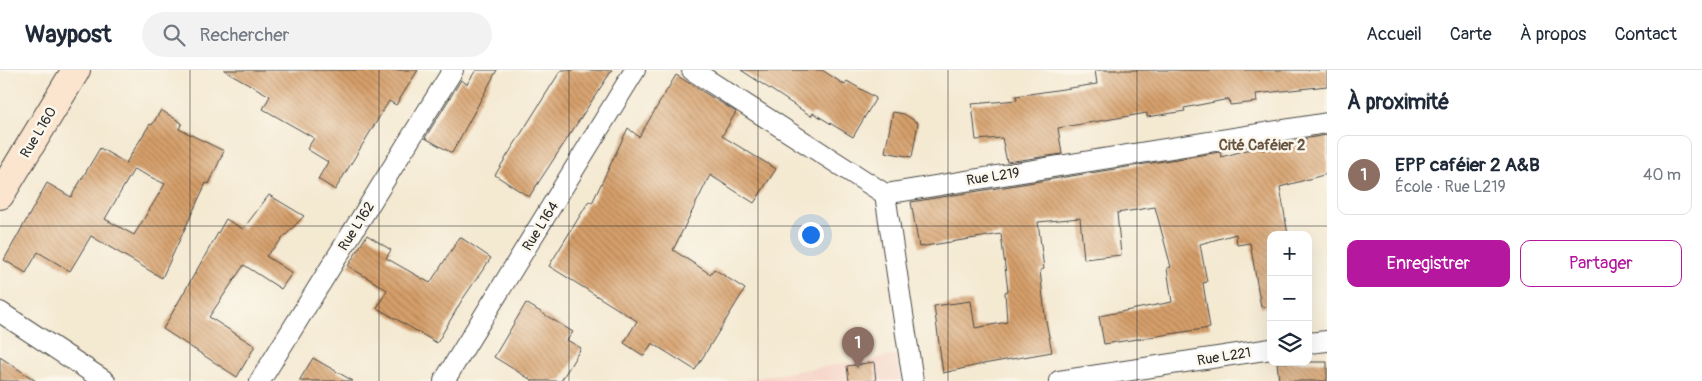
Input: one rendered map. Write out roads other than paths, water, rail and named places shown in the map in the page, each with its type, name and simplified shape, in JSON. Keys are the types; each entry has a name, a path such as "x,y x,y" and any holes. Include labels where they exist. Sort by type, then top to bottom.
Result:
{"street":[{"name":"Rue L160","path":"0,195 76,70"},
{"name":"Rue L162","path":"260,381 453,70"},
{"name":"Rue L164","path":"444,381 635,70"},
{"path":"692,70 885,194 913,381"},
{"name":"Rue L219","path":"885,194 1327,123"},
{"path":"0,312 105,381"},
{"path":"1312,343 1327,341"},
{"name":"Rue L221","path":"1059,381 1267,350"}],"place":[{"name":"EPP caféier 2 A&B","path":"858,368"}],"district":[{"name":"Cité Caféier 2","path":"1262,145"}]}
